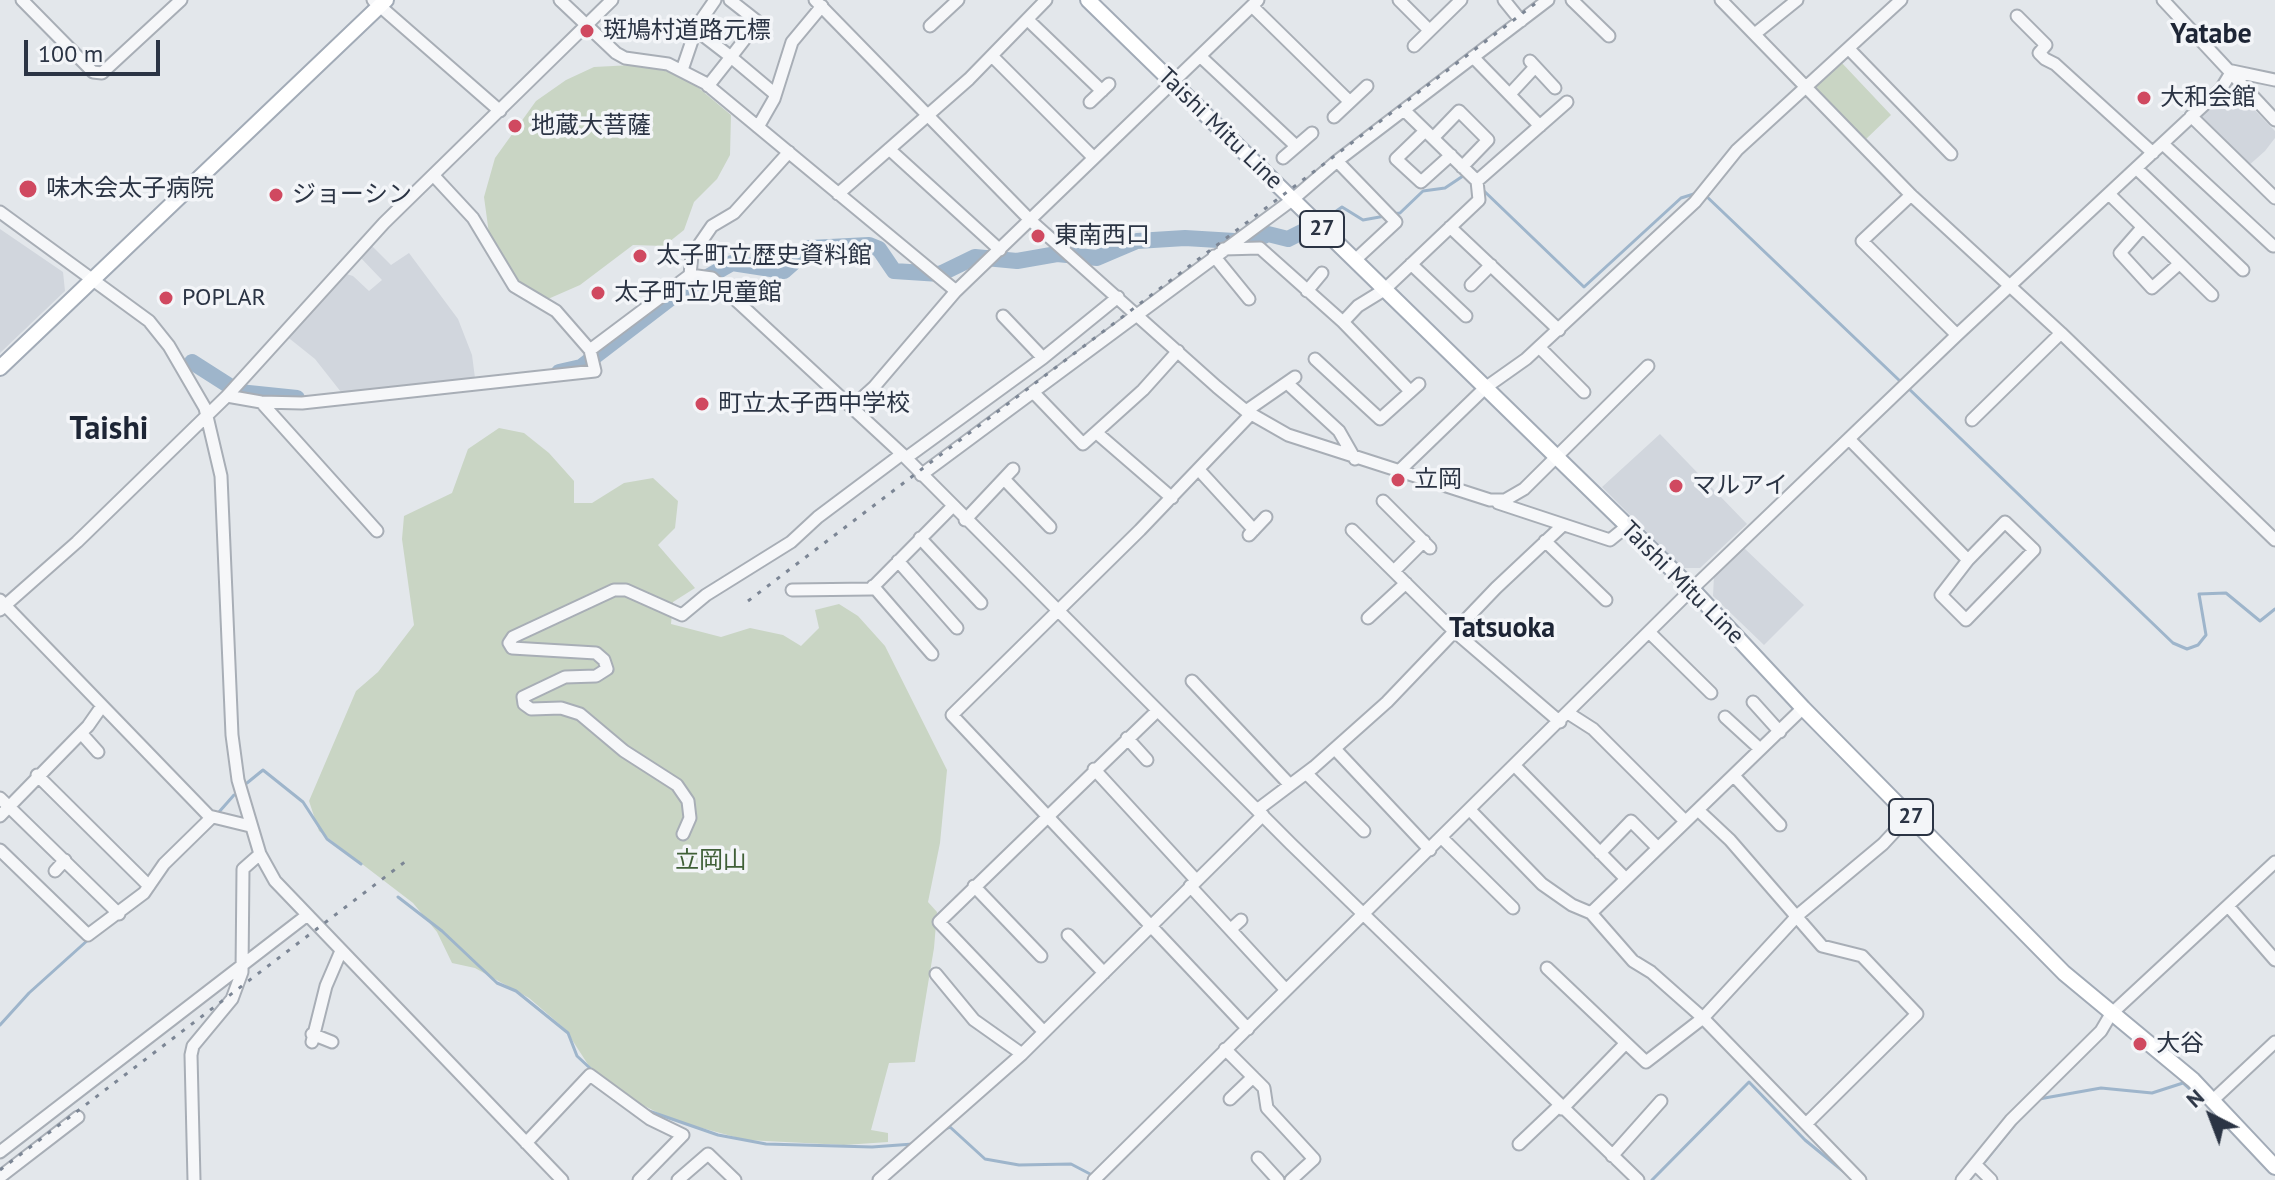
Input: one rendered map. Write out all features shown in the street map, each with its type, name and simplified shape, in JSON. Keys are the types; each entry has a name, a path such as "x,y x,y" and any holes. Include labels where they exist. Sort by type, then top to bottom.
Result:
{"main road":[{"name":"Taishi Mitu Line","path":"1088,0 1555,459 1692,589 1803,708 2064,973 2213,1100 2275,1167"},
{"path":"0,368 380,2"}],"street":[{"path":"22,0 93,72 102,73 181,0"},
{"path":"560,0 625,58 650,59 682,70 708,86 956,291"},
{"path":"250,826 211,818 2,605 77,542 232,392 353,255 612,0"},
{"path":"682,70 696,30 715,0"},
{"path":"708,86 758,22 730,0"},
{"path":"758,127 775,94 792,42 820,5 834,0"},
{"path":"930,26 958,0"},
{"path":"838,194 993,57 1046,0"},
{"path":"1399,0 1429,30"},
{"path":"1414,46 1461,0"},
{"path":"1504,0 1521,21"},
{"path":"921,475 1292,200 1337,161 1548,0"},
{"path":"1572,0 1609,36"},
{"path":"1721,0 1809,86 1911,195 2061,333 2275,540"},
{"path":"1756,33 1797,0"},
{"path":"2163,0 2275,120"},
{"path":"380,2 500,111"},
{"path":"852,407 874,387 956,291 1092,156 1173,84 1255,3 1350,102"},
{"path":"1398,472 1485,388 1499,381 1559,330 1695,202 1737,150 1849,49 1892,3"},
{"path":"820,5 1030,220 1248,412 1288,435 1562,526 1610,540 1626,527"},
{"path":"2017,16 2046,45 2039,53 2153,153"},
{"path":"1028,20 1105,88 1090,102"},
{"path":"696,30 775,94"},
{"path":"1849,49 1951,154"},
{"path":"993,57 1092,156"},
{"path":"1201,57 1296,146"},
{"path":"1473,57 1540,126"},
{"path":"1510,94 1533,64 1555,88"},
{"path":"2232,71 2275,80"},
{"path":"1094,1180 1692,589 1957,335 2221,89 2232,71"},
{"path":"1334,117 1367,86"},
{"path":"1477,181 1567,102"},
{"path":"1343,322 1358,306 1384,290 1479,200 1477,181 1405,111"},
{"path":"1451,155 1421,182 1396,159 1459,111 1488,140 1462,167"},
{"path":"2191,116 2275,198"},
{"path":"1283,158 1312,133"},
{"path":"2163,144 2273,246"},
{"path":"889,149 1000,250"},
{"path":"690,275 692,255 712,226 734,213 789,152"},
{"path":"1337,161 1396,222 1355,260"},
{"path":"2137,169 2243,270"},
{"path":"232,392 261,402 355,399 595,371 590,350 556,311 514,286 473,218 434,176"},
{"path":"2109,194 2141,229 2212,295"},
{"path":"1911,195 1862,241 1957,335"},
{"path":"0,212 149,321 169,346 207,415 221,476 232,735 250,826 260,854 275,881 562,1180"},
{"path":"1450,227 1559,330"},
{"path":"2141,229 2120,253 2152,288 2179,264"},
{"path":"1218,252 1260,248 1414,387 1380,419 1315,359"},
{"path":"1218,252 1249,299"},
{"path":"1411,264 1466,316"},
{"path":"1478,284 1491,265"},
{"path":"1307,291 1322,273"},
{"path":"590,350 690,275 712,278 904,456 1260,813 1638,1180"},
{"path":"683,834 690,818 688,801 677,785 624,751 580,714 561,708 531,709 524,704 523,697 565,677 596,676 607,669 604,660 596,653 512,648 509,643 513,637 614,590 626,590 682,615 706,595 791,542 818,517 1043,358 1118,297"},
{"path":"1003,316 1043,358"},
{"path":"1972,420 2061,333"},
{"path":"1539,347 1584,392"},
{"path":"1034,393 1083,444 1098,434 1178,351"},
{"path":"1490,500 1519,494 1648,366"},
{"path":"1248,1029 952,715 1172,498 1248,412 1291,380 1339,431 1355,459"},
{"path":"261,402 377,531"},
{"path":"1098,434 1172,498"},
{"path":"1849,439 1968,560"},
{"path":"965,520 1013,469"},
{"path":"1199,470 1251,533 1266,517"},
{"path":"1004,479 1050,527"},
{"path":"1383,501 1427,545 1394,571"},
{"path":"792,590 873,586 952,507"},
{"path":"2005,522 2034,550 1966,620 1941,595 1968,560 2005,522"},
{"path":"879,1180 1022,1054 1260,813 1387,702 1454,631 1562,526"},
{"path":"1352,530 1454,631 1564,718 1593,729 1685,821"},
{"path":"920,538 948,576 981,603"},
{"path":"1545,541 1577,579 1606,600"},
{"path":"898,561 924,597 952,626"},
{"path":"1368,618 1406,583"},
{"path":"873,586 900,624 932,654"},
{"path":"1650,633 1711,693"},
{"path":"1192,681 1242,727 1264,761 1290,785"},
{"path":"1753,702 1780,732"},
{"path":"0,816 4,802 81,733 102,706"},
{"path":"1591,913 1803,708"},
{"path":"1044,1032 939,922 1157,711"},
{"path":"1725,717 1760,749"},
{"path":"81,733 98,752"},
{"path":"1127,738 1147,760"},
{"path":"1335,749 1430,850"},
{"path":"1515,766 1626,879"},
{"path":"1094,769 1286,990"},
{"path":"1306,773 1351,813 1364,831"},
{"path":"37,775 149,886"},
{"path":"1734,776 1780,825"},
{"path":"4,802 119,914"},
{"path":"1470,810 1542,884 1572,905 1591,913 1633,961 1651,972 1703,1018 1860,1180"},
{"path":"1699,811 1798,915 1822,946 1862,956 1917,1014 1807,1123"},
{"path":"1547,968 1646,1062 1703,1018 1798,915 1883,844 1909,816"},
{"path":"0,850 88,935 119,914 149,886 164,864 211,818"},
{"path":"1600,853 1631,821 1658,848"},
{"path":"1442,838 1513,908"},
{"path":"194,1180 193,1046 232,999 243,967 243,869 260,854"},
{"path":"55,871 65,860"},
{"path":"1962,1180 2011,1120 2101,1031 2111,1014 2275,862"},
{"path":"974,886 1041,956"},
{"path":"2228,906 2275,960"},
{"path":"0,1152 306,916"},
{"path":"1231,929 1241,920"},
{"path":"1068,935 1104,973"},
{"path":"332,1042 312,1038 326,986 341,951"},
{"path":"936,974 974,1020 1022,1054"},
{"path":"2213,1100 2275,1042"},
{"path":"1519,1144 1625,1044"},
{"path":"1225,1049 1264,1088 1267,1108 1314,1159 1291,1180"},
{"path":"526,1143 590,1075 650,1119 683,1135 639,1180"},
{"path":"1230,1099 1253,1077"},
{"path":"1612,1156 1661,1101"},
{"path":"0,1177 78,1117"},
{"path":"678,1180 708,1154 735,1180"},
{"path":"1258,1158 1278,1180"},
{"path":"1975,1164 1991,1180"}],"shaded area":[{"path":"2236,91 2275,131 2275,138 2265,151 2247,167 2197,120 2226,92"},
{"path":"0,229 63,272 65,291 0,353"},
{"path":"370,244 391,265 409,253 458,319 472,355 475,378 341,392 315,359 285,335 343,273 353,276 369,291 382,280 359,256"},
{"path":"1660,434 1747,524 1700,568 1683,568 1602,487"},
{"path":"1744,548 1804,605 1764,645 1713,596 1714,576"}],"green space":[{"path":"1841,62 1891,115 1865,140 1814,87"},
{"path":"632,65 682,74 731,115 730,155 717,179 694,202 684,230 664,246 633,245 580,285 548,299 519,285 490,241 484,197 495,158 536,101 566,80 594,67"},
{"name":"立岡山","path":"499,428 524,433 549,453 574,481 574,503 592,503 624,483 653,478 678,501 675,528 658,545 695,588 673,602 671,624 721,637 750,628 783,635 801,646 819,628 815,610 839,604 858,616 885,646 947,770 940,843 928,902 937,912 934,948 915,1062 889,1063 871,1130 888,1133 888,1142 844,1145 746,1140 672,1120 627,1097 589,1066 565,1029 529,998 475,968 452,963 437,932 413,903 319,831 309,801 356,691 378,672 414,625 402,539 404,516 452,493 468,449"}],"waterway":[{"path":"1392,214 1400,213 1423,191 1445,188 1466,174"},
{"path":"1483,190 1584,287 1681,198 1697,193"},
{"path":"1704,194 1901,382"},
{"path":"1328,217 1342,207 1363,220 1385,216"},
{"path":"559,372 581,367 671,298 732,263 784,271 810,248 869,245 879,249 894,271 940,274 975,257 1017,261 1057,254 1097,258 1137,241 1185,238 1251,242 1268,234 1288,239 1304,231"},
{"path":"192,362 239,392 297,398"},
{"path":"1907,387 2173,643 2187,649 2198,645 2206,635 2199,594 2226,593 2260,621 2275,609"},
{"path":"247,783 263,770 303,802 327,839 361,864"},
{"path":"219,812 234,795"},
{"path":"398,897 442,931 497,983 516,991 568,1033 577,1056 592,1070"},
{"path":"112,923 144,899"},
{"path":"0,1025 29,993 89,939"},
{"path":"1652,1180 1749,1082 1805,1140 1849,1176"},
{"path":"2039,1099 2101,1088 2152,1093 2183,1083 2202,1100"},
{"path":"646,1110 718,1135 766,1144 872,1147 913,1144"},
{"path":"1982,1165 2020,1118"},
{"path":"945,1129 950,1127 985,1159 1019,1165 1071,1164 1092,1175"},
{"path":"1969,1180 1977,1171"}],"railway":[{"path":"748,601 1540,0"},
{"path":"0,1170 410,858"}],"place":[{"name":"斑鳩村道路元標","path":"587,31"},
{"name":"大和会館","path":"2144,98"},
{"name":"地蔵大菩薩","path":"515,126"},
{"name":"味木会太子病院","path":"28,189"},
{"name":"ジョーシン","path":"276,195"},
{"name":"東南西口","path":"1038,236"},
{"name":"太子町立歴史資料館","path":"640,256"},
{"name":"太子町立児童館","path":"598,293"},
{"name":"POPLAR","path":"166,298"},
{"name":"町立太子西中学校","path":"702,404"},
{"name":"立岡","path":"1398,480"},
{"name":"マルアイ","path":"1676,486"},
{"name":"大谷","path":"2140,1044"}],"district":[{"name":"Yatabe","path":"2211,35"},
{"name":"Taishi","path":"109,430"},
{"name":"Tatsuoka","path":"1502,629"}]}
